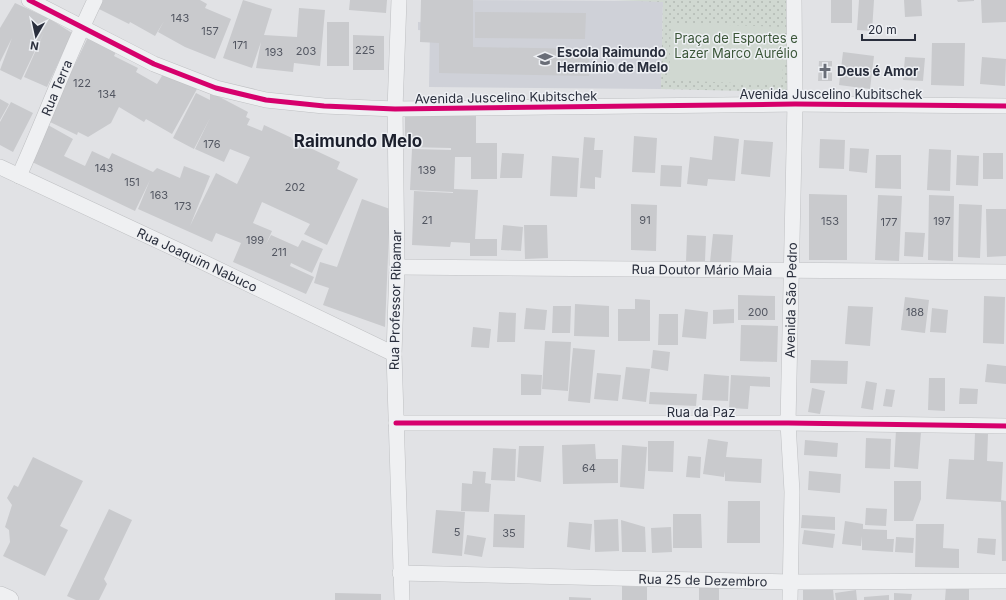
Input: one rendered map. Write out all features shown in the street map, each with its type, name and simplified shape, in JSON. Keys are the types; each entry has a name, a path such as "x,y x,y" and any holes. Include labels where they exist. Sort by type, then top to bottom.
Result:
{"street":[{"name":"Avenida Juscelino Kubitschek","path":"29,0 154,64 216,88 266,100 324,106 395,109 795,104 1006,106"},
{"name":"Rua Terra","path":"18,176 41,128 95,0"},
{"name":"Rua Professor Ribamar","path":"399,0 395,109 397,267 394,354 402,600"},
{"name":"Avenida São Pedro","path":"790,600 792,492 788,423 795,104 794,0"},
{"name":"Rua Joaquim Nabuco","path":"0,167 187,254 394,354"},
{"name":"Rua Doutor Mário Maia","path":"397,267 1006,272"},
{"name":"Rua da Paz","path":"396,423 788,423 1006,426"},
{"name":"Rua 25 de Dezembro","path":"400,573 790,582 1006,581"},
{"path":"0,596 9,600"}],"shaded area":[{"name":"Escola Raimundo Hermínio de Melo","path":"430,0 663,1 661,89 429,87 430,31 418,30 418,22 430,23"}],"green space":[{"name":"Praça de Esportes e Lazer Marco Aurélio","path":"614,0 790,0 787,92 661,89 663,2"},
{"path":"671,23 785,27 782,85 669,80"}],"building":[{"path":"103,0 200,0 207,4 205,8 231,19 215,59 185,47 158,32 164,21 155,36 130,22 129,24 99,9"},
{"path":"243,0 272,9 264,35 297,37 299,8 325,10 320,66 294,63 293,72 256,68 261,42 252,68 223,58"},
{"path":"350,0 387,0 386,13 349,10"},
{"path":"421,0 473,0 473,47 589,49 589,76 439,73 439,43 420,42"},
{"path":"831,0 852,0 852,23 831,23"},
{"path":"859,0 874,0 872,31 857,30"},
{"path":"904,0 921,0 922,16 905,17"},
{"path":"957,0 974,0 974,1 958,2"},
{"path":"981,0 1006,0 1006,22 982,23"},
{"path":"15,3 50,19 72,33 47,87 24,77 44,32 21,80 0,70 12,38 0,62 0,28"},
{"path":"475,12 586,13 585,39 475,38"},
{"path":"327,22 349,22 349,66 327,66"},
{"path":"353,35 384,36 384,70 353,70"},
{"path":"88,37 117,50 114,56 138,68 136,72 157,84 165,71 197,89 172,134 146,119 144,122 119,107 111,123 88,137 78,132 77,135 48,121"},
{"path":"932,43 965,43 964,86 931,85"},
{"path":"843,52 874,56 870,89 839,85"},
{"path":"905,57 925,58 923,81 903,80"},
{"path":"982,57 1006,59 1005,86 980,84"},
{"name":"Deus é Amor","path":"819,61 832,61 832,81 818,81"},
{"path":"210,92 248,112 246,117 250,119 247,125 262,131 264,125 292,138 291,139 340,162 337,169 358,179 327,245 304,234 310,224 262,202 253,223 272,231 266,244 271,235 298,247 302,240 323,249 312,273 291,263 290,266 314,277 306,294 233,262 241,243 216,233 212,242 138,209 150,180 135,211 30,161 48,125 73,139 64,156 85,166 92,151 109,159 112,153 153,172 157,168 180,178 184,166 210,176 190,226 216,173 237,184 250,157 230,149 224,162 195,149 210,118 194,149 173,138 196,93 210,100"},
{"path":"0,99 9,104 0,120"},
{"path":"11,102 33,113 13,152 0,145 0,122"},
{"path":"405,112 476,112 476,143 497,143 497,179 471,179 471,157 455,157 454,189 478,190 475,239 497,239 497,256 470,256 470,243 451,242 450,247 412,245 414,191 453,192 410,190 412,149 451,150 451,148 405,147"},
{"path":"634,136 657,138 655,173 632,172"},
{"path":"714,136 739,139 735,181 708,179 707,186 687,184 690,157 712,160"},
{"path":"584,137 595,138 594,150 603,150 601,178 595,177 595,189 580,188"},
{"path":"820,139 845,140 844,169 819,168"},
{"path":"744,140 773,142 770,177 741,174"},
{"path":"850,148 869,149 867,173 849,171"},
{"path":"929,149 951,150 950,191 927,190"},
{"path":"502,153 524,154 522,178 500,178"},
{"path":"983,153 1003,153 1003,179 983,179"},
{"path":"876,155 901,155 901,189 875,188"},
{"path":"957,155 979,156 978,186 956,185"},
{"path":"552,156 579,158 577,197 550,196"},
{"path":"661,165 682,166 681,187 660,186"},
{"path":"809,194 847,195 847,260 809,260"},
{"path":"878,195 902,196 899,261 875,260"},
{"path":"929,195 954,196 953,261 928,260"},
{"path":"362,199 390,209 385,327 323,305 329,288 314,283 320,262 337,267"},
{"path":"631,204 657,205 656,251 631,250"},
{"path":"959,204 982,205 980,258 958,257"},
{"path":"986,209 1006,209 1006,256 987,257"},
{"path":"503,225 523,227 521,251 501,250"},
{"path":"524,225 547,225 548,258 525,259"},
{"path":"905,232 925,233 923,257 904,256"},
{"path":"713,234 733,235 731,263 710,262"},
{"path":"687,235 706,236 705,261 686,261"},
{"path":"738,295 775,296 775,320 738,320"},
{"path":"984,296 1005,297 1004,344 983,343"},
{"path":"905,297 929,300 925,333 901,330"},
{"path":"635,299 650,300 650,341 618,341 618,309 635,309"},
{"path":"575,304 609,306 609,337 574,336"},
{"path":"553,306 571,306 570,333 552,333"},
{"path":"848,306 873,307 870,346 845,344"},
{"path":"526,308 547,310 545,330 524,329"},
{"path":"932,308 948,310 946,333 930,332"},
{"path":"685,309 708,312 706,339 682,337"},
{"path":"734,309 734,323 713,324 713,310"},
{"path":"499,312 516,313 515,342 497,342"},
{"path":"659,314 678,314 678,345 658,345"},
{"path":"741,325 778,326 777,362 740,361"},
{"path":"473,327 491,329 489,348 471,347"},
{"path":"545,341 571,342 568,391 542,389"},
{"path":"573,348 595,350 590,403 568,401"},
{"path":"653,350 670,352 668,371 651,368"},
{"path":"811,360 848,361 847,384 810,383"},
{"path":"987,364 1006,366 1006,384 985,382"},
{"path":"626,367 650,369 646,402 622,399"},
{"path":"597,373 621,375 618,401 594,399"},
{"path":"521,374 542,375 541,395 521,395"},
{"path":"704,374 729,376 728,401 702,400"},
{"path":"731,375 770,377 770,387 750,386 748,409 729,408"},
{"path":"929,378 945,378 945,411 928,410"},
{"path":"866,381 877,383 873,410 861,408"},
{"path":"812,388 825,391 820,414 808,412"},
{"path":"960,388 978,389 977,404 959,404"},
{"path":"886,389 895,390 892,407 883,406"},
{"path":"650,392 697,394 696,406 649,404"},
{"path":"896,430 921,432 918,469 894,467"},
{"path":"975,433 988,434 987,461 1003,462 1001,502 946,499 949,459 974,460"},
{"path":"866,438 891,439 890,469 865,468"},
{"path":"708,439 728,442 726,457 762,459 761,483 725,481 725,471 724,477 703,474"},
{"path":"805,440 838,443 837,457 804,455"},
{"path":"648,441 674,441 673,472 648,471"},
{"path":"595,444 596,459 618,459 618,483 563,484 562,445"},
{"path":"622,445 647,447 644,489 620,487"},
{"path":"519,446 544,446 541,482 517,477"},
{"path":"493,448 516,449 515,481 491,480"},
{"path":"688,456 701,457 700,478 686,477"},
{"path":"33,457 83,481 60,526 68,530 45,576 3,556 10,542 9,530 5,527 12,505 7,498 14,485 18,487"},
{"path":"473,471 486,472 485,483 491,484 489,512 461,511 462,483 472,484"},
{"path":"809,471 841,474 840,493 808,490"},
{"path":"894,481 921,481 921,499 913,521 894,521"},
{"path":"1001,500 1006,501 1006,561 1002,561"},
{"path":"728,501 760,501 760,543 727,543"},
{"path":"866,508 887,509 886,526 865,525"},
{"path":"109,509 132,520 104,579 107,584 99,600 76,600 67,596"},
{"path":"436,510 465,512 462,556 432,553"},
{"path":"494,514 525,515 524,548 493,547"},
{"path":"673,514 701,514 702,548 673,548"},
{"path":"802,515 835,517 835,530 801,528"},
{"path":"618,519 619,551 595,552 594,520"},
{"path":"621,520 645,527 646,552 622,552"},
{"path":"845,521 863,524 863,529 887,530 887,539 894,539 893,552 862,550 862,536 861,546 842,544"},
{"path":"569,522 592,524 590,550 567,547"},
{"path":"916,524 944,524 943,548 959,549 959,568 915,567"},
{"path":"671,527 672,552 652,553 651,528"},
{"path":"804,530 835,534 833,548 802,544"},
{"path":"467,535 486,538 482,557 464,554"},
{"path":"896,537 914,538 913,553 895,552"},
{"path":"978,538 996,539 995,555 977,553"},
{"path":"622,586 647,587 647,600 622,600"},
{"path":"699,586 719,586 719,600 699,600"},
{"path":"946,587 969,588 969,600 945,600"},
{"path":"833,589 834,600 803,600 803,590"},
{"path":"856,590 857,600 836,600 835,593"},
{"path":"335,593 381,594 381,600 335,600"},
{"path":"894,593 912,594 911,600 894,600"},
{"path":"889,595 889,600 864,600 864,597"},
{"path":"569,597 591,598 591,600 569,600"}],"cycle path":[{"path":"29,0 154,64 216,88 266,100 324,106 395,109 795,104 1006,106"},
{"path":"396,423 788,423 1006,426"}],"place":[{"name":"Escola Raimundo Hermínio de Melo","path":"545,59"},
{"name":"Deus é Amor","path":"825,71"}],"district":[{"name":"Raimundo Melo","path":"358,141"}]}
